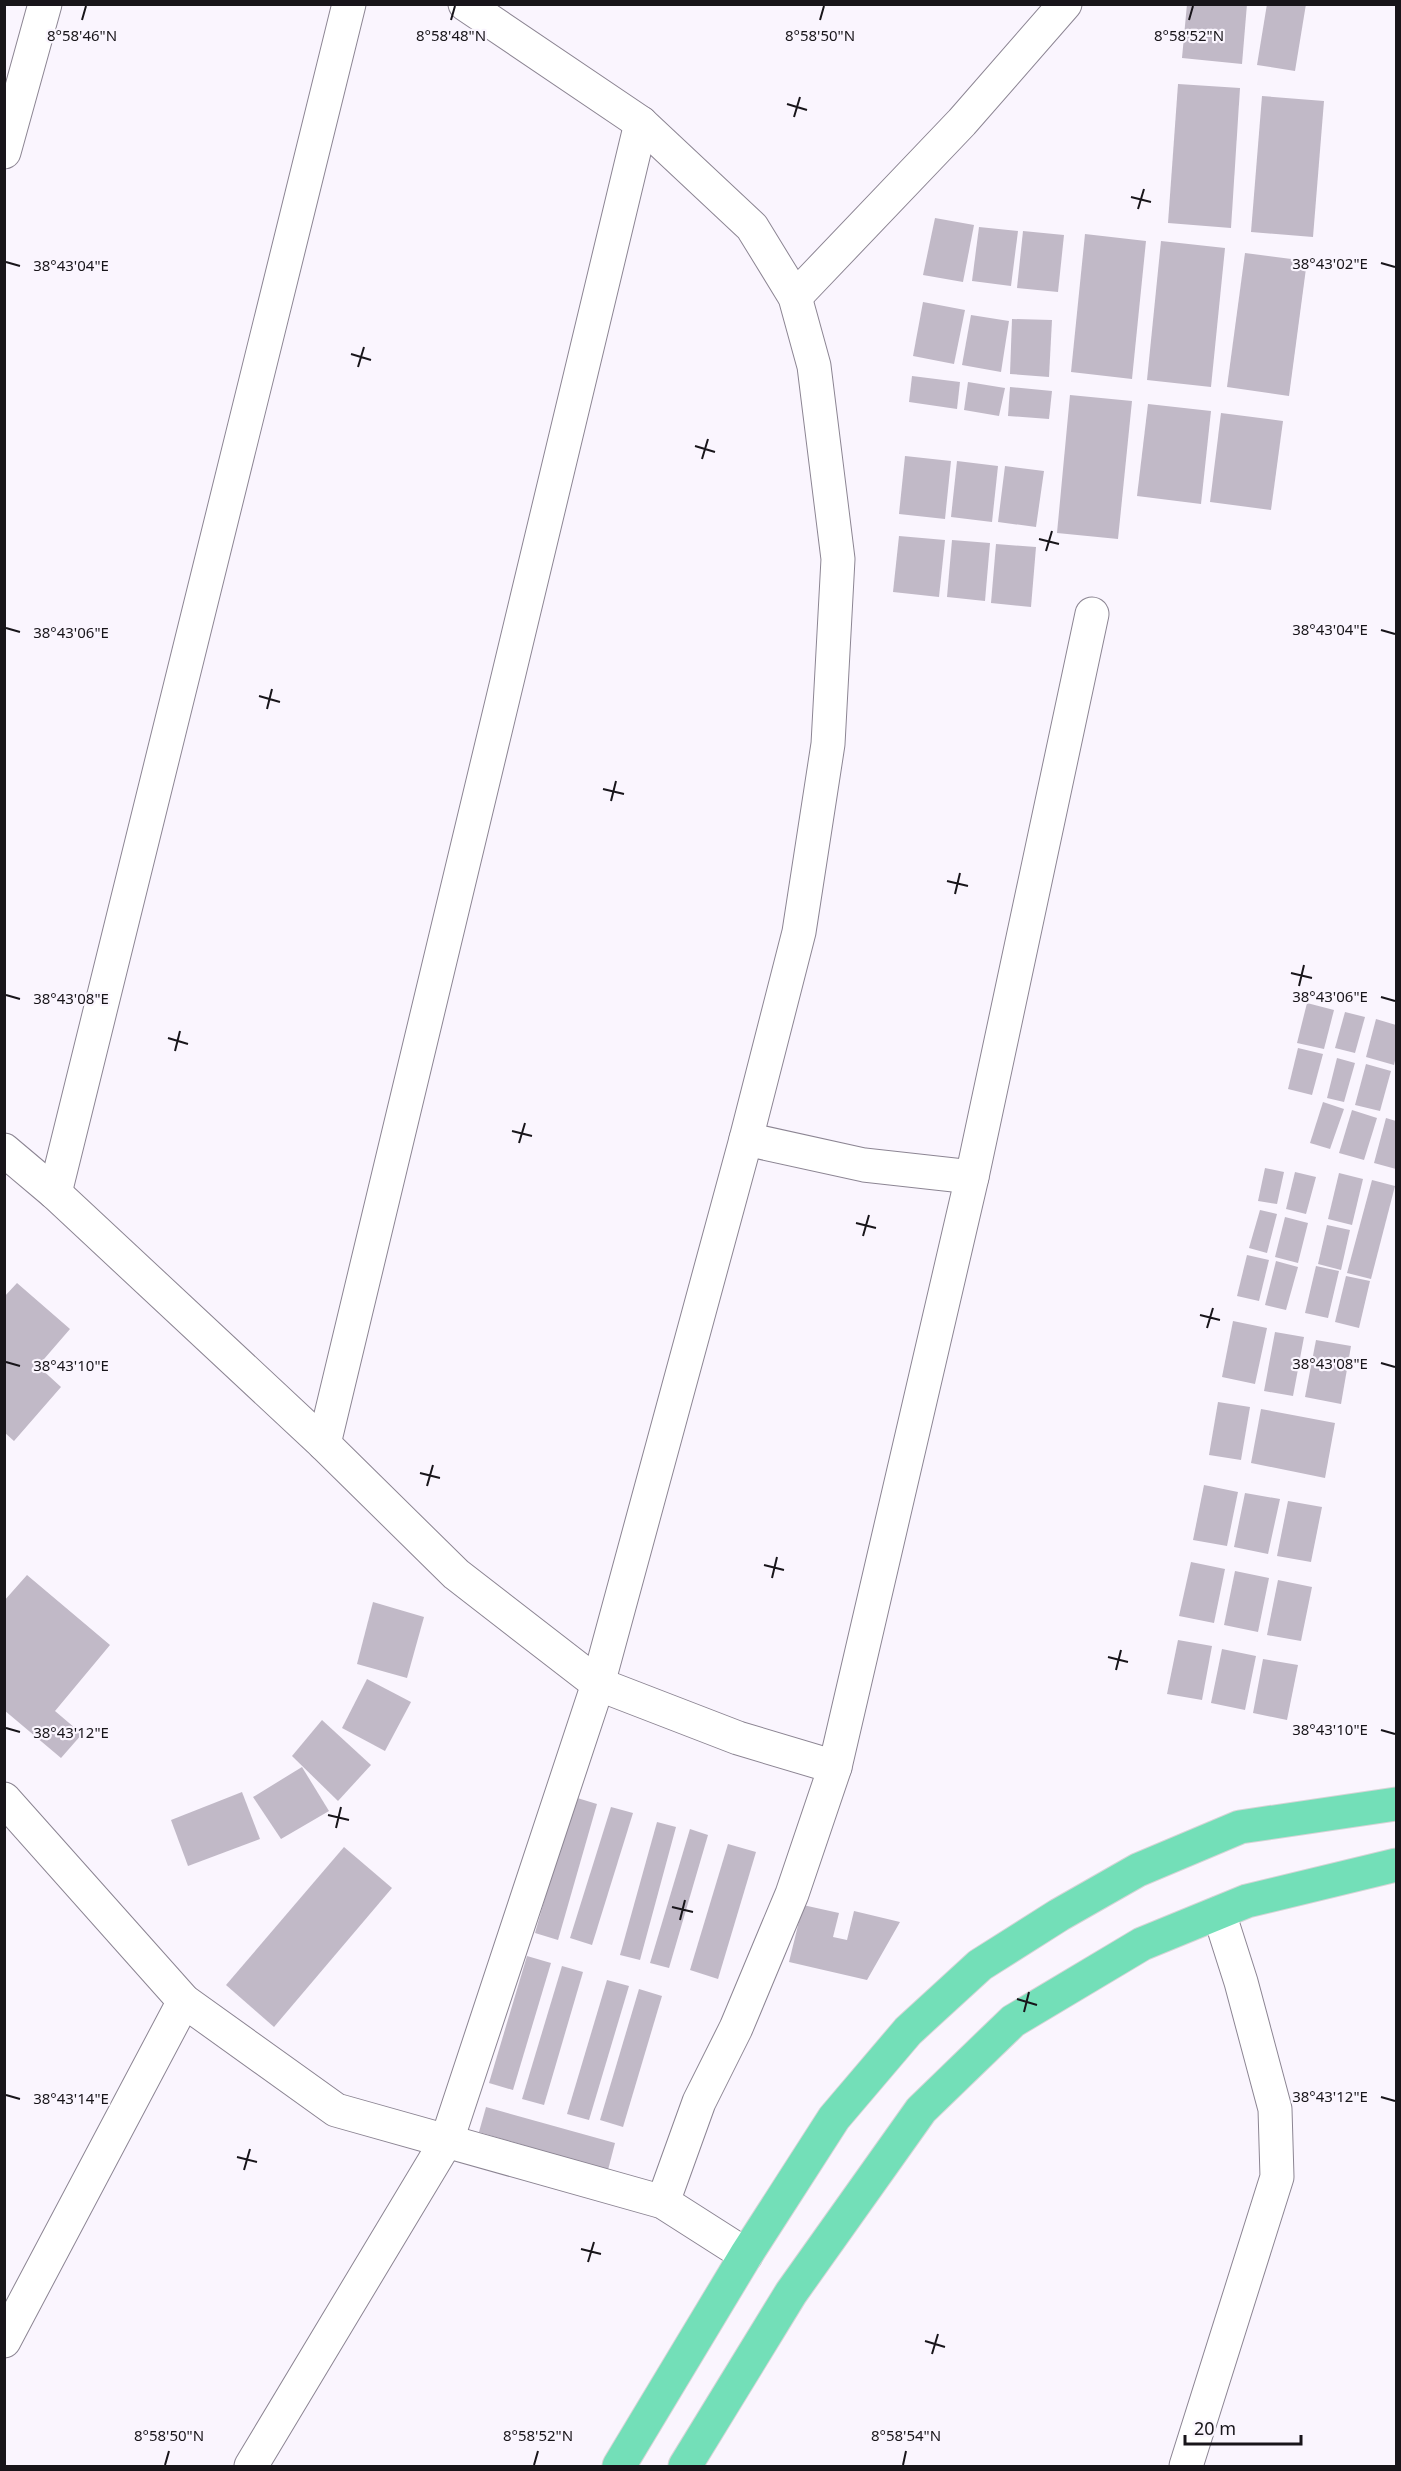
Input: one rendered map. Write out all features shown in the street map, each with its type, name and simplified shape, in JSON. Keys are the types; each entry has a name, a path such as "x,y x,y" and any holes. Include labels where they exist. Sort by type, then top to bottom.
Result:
{"main road":[{"path":"619,2466 746,2255 834,2118 908,2031 980,1965 1059,1915 1138,1870 1240,1827 1390,1804"},
{"path":"685,2466 791,2293 921,2110 1013,2021 1142,1944 1247,1901 1393,1865"}],"street":[{"path":"4,152 45,4"},
{"path":"55,1193 349,4"},
{"path":"251,2466 447,2140 598,1684 746,1139 799,932 828,744 838,559 814,366 795,297 752,227 641,123 465,4"},
{"path":"795,297 962,122 1065,4"},
{"path":"324,1444 641,123"},
{"path":"663,2202 699,2102 736,2028 792,1894 835,1767 972,1177 1092,614"},
{"path":"746,1139 864,1165 972,1177"},
{"path":"4,1150 55,1193 324,1444 456,1574 598,1684 738,1738 835,1767"},
{"path":"5,1802 184,2001 336,2110 663,2202 746,2255"},
{"path":"1186,2466 1277,2177 1275,2109 1241,1982 1218,1913"},
{"path":"4,2341 184,2001"}],"building":[{"path":"1187,4 1247,4 1242,64 1182,58"},
{"path":"1267,4 1306,4 1295,71 1257,65"},
{"path":"1178,84 1240,88 1231,228 1168,223"},
{"path":"1262,96 1324,101 1313,237 1251,232"},
{"path":"935,218 974,225 963,282 923,275"},
{"path":"979,227 1018,231 1011,286 972,281"},
{"path":"1023,231 1064,235 1058,292 1017,288"},
{"path":"1085,234 1146,241 1132,379 1071,372"},
{"path":"1161,241 1225,248 1211,387 1147,380"},
{"path":"1245,253 1307,261 1289,396 1227,387"},
{"path":"923,302 965,310 954,364 913,356"},
{"path":"971,315 1009,321 1001,372 962,365"},
{"path":"1012,319 1052,320 1049,377 1010,374"},
{"path":"912,376 960,382 957,409 909,402"},
{"path":"968,382 1005,388 999,416 964,410"},
{"path":"1010,387 1052,391 1049,419 1008,416"},
{"path":"1070,395 1132,401 1118,539 1057,533"},
{"path":"1148,404 1211,411 1201,504 1137,496"},
{"path":"1221,413 1283,421 1271,510 1210,502"},
{"path":"905,456 951,461 945,519 899,514"},
{"path":"957,461 998,466 992,522 951,517"},
{"path":"1005,466 1044,471 1036,527 998,522"},
{"path":"899,536 945,540 939,597 893,592"},
{"path":"952,540 990,543 985,601 947,597"},
{"path":"996,544 1036,547 1031,607 991,603"},
{"path":"1307,1003 1334,1010 1324,1049 1297,1043"},
{"path":"1345,1012 1365,1017 1355,1053 1335,1048"},
{"path":"1376,1019 1396,1025 1394,1065 1366,1057"},
{"path":"1298,1048 1323,1054 1312,1095 1288,1089"},
{"path":"1337,1058 1355,1063 1344,1102 1327,1098"},
{"path":"1366,1064 1391,1071 1380,1111 1355,1105"},
{"path":"1323,1102 1344,1109 1330,1149 1310,1143"},
{"path":"1352,1110 1377,1118 1364,1160 1339,1153"},
{"path":"1386,1118 1396,1121 1396,1169 1374,1163"},
{"path":"1265,1168 1284,1172 1277,1204 1258,1201"},
{"path":"1295,1172 1316,1177 1306,1214 1286,1209"},
{"path":"1339,1173 1363,1179 1352,1225 1328,1219"},
{"path":"1372,1180 1395,1186 1371,1279 1347,1273"},
{"path":"1260,1210 1277,1214 1267,1253 1249,1248"},
{"path":"1285,1217 1308,1223 1298,1263 1275,1257"},
{"path":"1327,1225 1350,1230 1341,1270 1318,1264"},
{"path":"1247,1255 1269,1260 1259,1301 1237,1296"},
{"path":"1276,1261 1298,1267 1286,1310 1265,1305"},
{"path":"1316,1266 1339,1271 1328,1318 1305,1313"},
{"path":"1346,1276 1370,1281 1359,1328 1335,1322"},
{"path":"17,1283 70,1329 38,1366 61,1387 14,1441 4,1432 4,1297"},
{"path":"1233,1321 1267,1328 1255,1384 1222,1377"},
{"path":"1275,1332 1304,1337 1293,1396 1264,1391"},
{"path":"1316,1340 1351,1346 1341,1404 1305,1397"},
{"path":"1218,1402 1250,1407 1241,1460 1209,1455"},
{"path":"1261,1409 1335,1423 1325,1478 1251,1463"},
{"path":"1204,1485 1238,1492 1227,1546 1193,1540"},
{"path":"1245,1493 1280,1499 1268,1554 1234,1547"},
{"path":"1288,1501 1322,1507 1311,1562 1277,1556"},
{"path":"1191,1562 1225,1569 1214,1623 1179,1616"},
{"path":"1235,1571 1269,1578 1258,1632 1224,1625"},
{"path":"27,1575 110,1645 55,1711 82,1734 61,1758 4,1710 4,1601"},
{"path":"1278,1580 1312,1587 1301,1641 1267,1635"},
{"path":"373,1602 424,1617 407,1678 357,1664"},
{"path":"1178,1640 1212,1646 1202,1700 1167,1694"},
{"path":"1222,1649 1256,1656 1245,1710 1211,1703"},
{"path":"1263,1659 1298,1665 1287,1720 1253,1713"},
{"path":"367,1679 411,1702 385,1751 342,1728"},
{"path":"322,1720 371,1765 338,1801 292,1756"},
{"path":"302,1767 329,1811 281,1839 253,1797"},
{"path":"242,1792 260,1839 188,1866 171,1820"},
{"path":"574,1797 597,1804 558,1940 535,1933"},
{"path":"611,1807 633,1813 592,1945 570,1938"},
{"path":"657,1822 676,1827 640,1960 620,1955"},
{"path":"690,1829 708,1835 669,1968 650,1963"},
{"path":"728,1844 756,1852 718,1979 690,1970"},
{"path":"344,1847 392,1888 274,2027 226,1985"},
{"path":"803,1905 839,1913 833,1937 847,1940 854,1911 900,1922 867,1980 789,1962"},
{"path":"527,1956 551,1963 513,2090 489,2083"},
{"path":"562,1966 583,1972 544,2105 522,2099"},
{"path":"607,1980 629,1986 589,2120 567,2114"},
{"path":"639,1989 662,1996 623,2127 600,2120"},
{"path":"486,2107 615,2143 608,2170 479,2132"}]}
